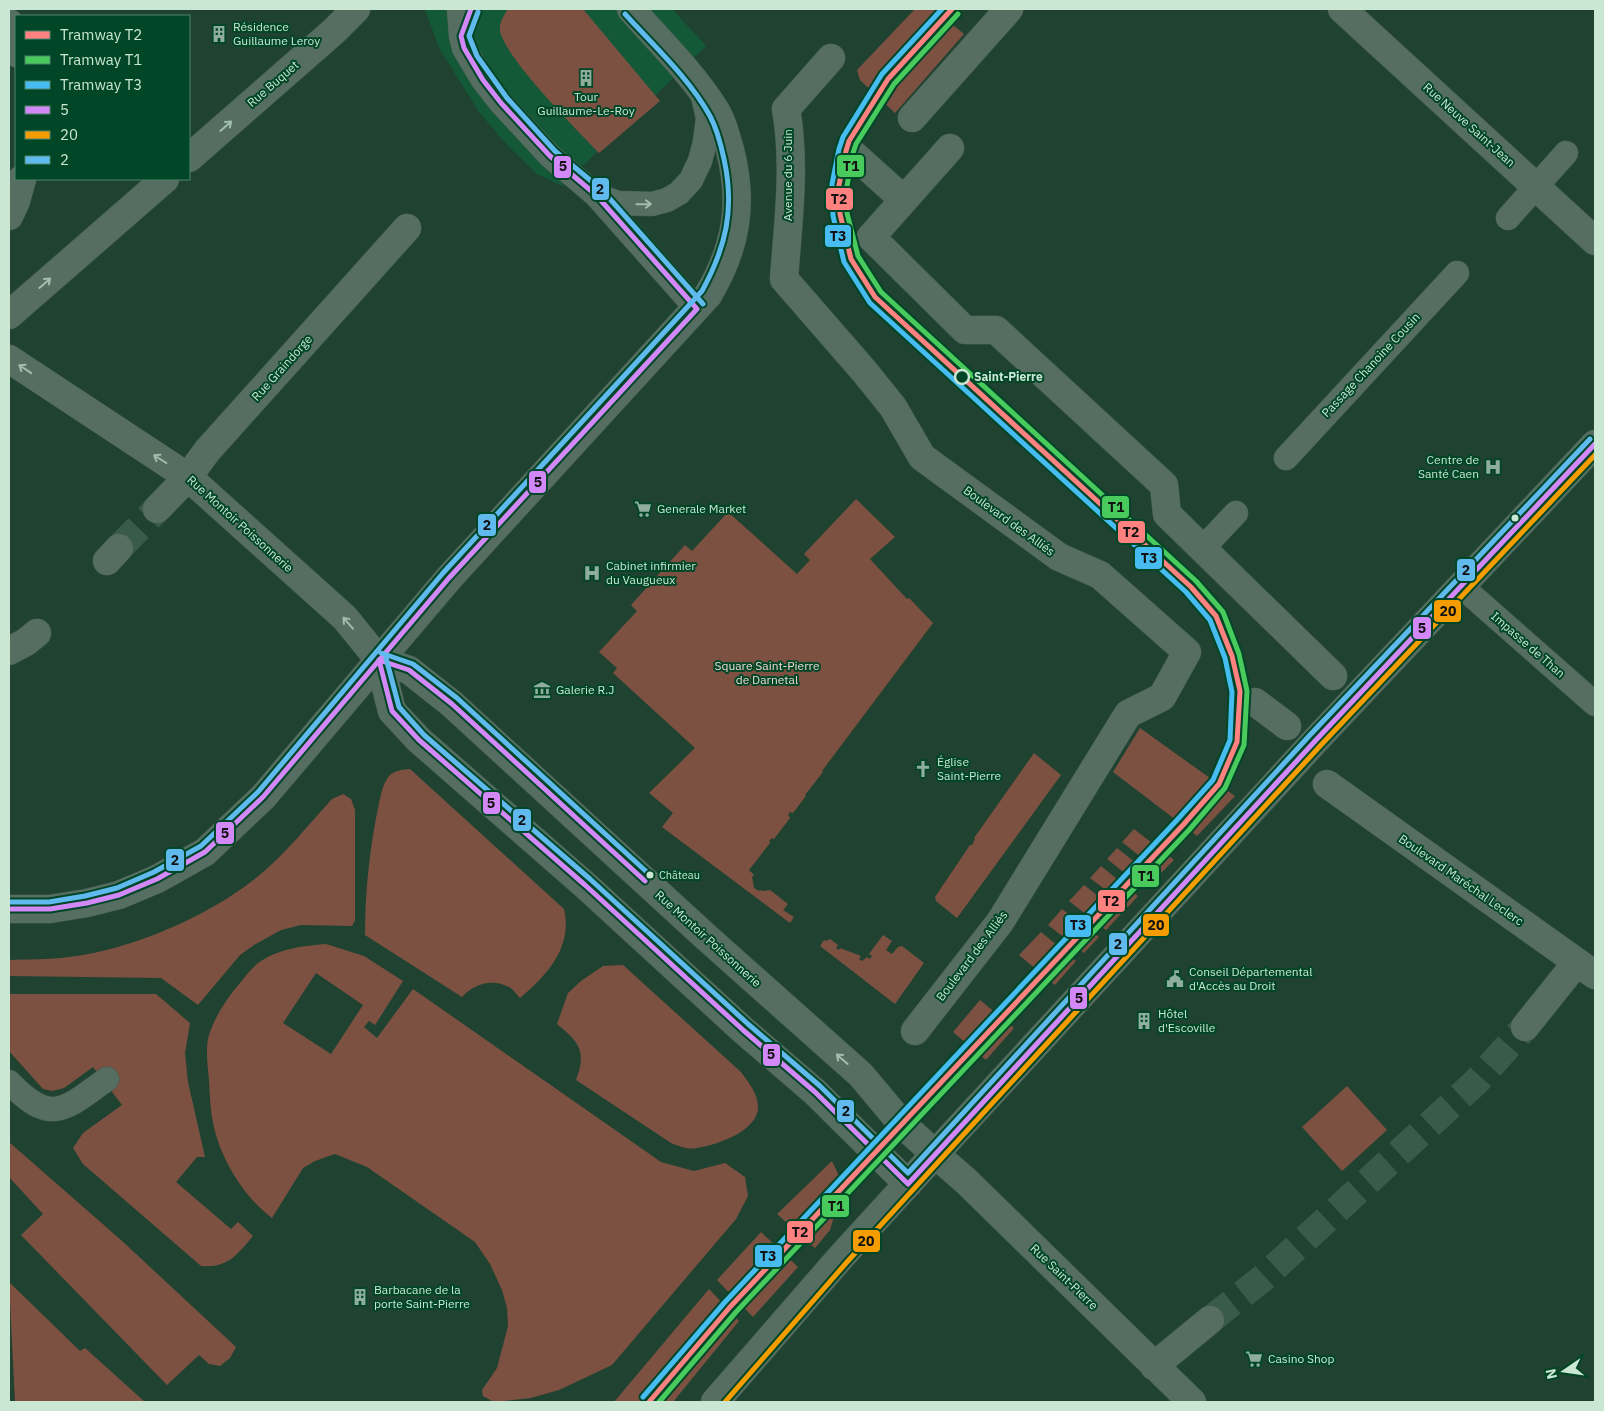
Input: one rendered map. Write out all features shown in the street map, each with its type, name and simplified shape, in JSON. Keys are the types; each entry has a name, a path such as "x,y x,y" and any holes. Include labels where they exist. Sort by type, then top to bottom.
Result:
{"street":[{"name":"Rue Buquet","path":"190,157 334,31 356,9"},
{"path":"9,908 50,909 119,895 157,879 205,852 263,797 456,570 708,296 717,280 732,242 738,201 736,179 727,138 715,110 701,88 631,9"},
{"path":"912,118 1009,9"},
{"name":"Rue Neuve Saint-Jean","path":"1342,9 1595,241"},
{"path":"9,24 15,49"},
{"name":"Avenue du 6 Juin","path":"784,280 790,210 800,136 786,109 831,58"},
{"path":"950,148 870,237 965,330 996,330 1164,486 1168,514 1203,548 1233,594 1333,676"},
{"path":"853,154 904,200"},
{"path":"9,216 16,201 22,180"},
{"path":"9,315 164,180"},
{"name":"Rue Graindorge","path":"157,509 188,477 207,452 408,228"},
{"name":"Boulevard des Alliés","path":"784,280 893,407 922,457 1059,558 1100,575 1187,652 1162,696 1128,714 1000,922 916,1031"},
{"name":"Rue Montoir Poissonnerie","path":"9,359 188,477 345,618 379,660 392,711 419,740 585,885 743,1030 814,1092 908,1184"},
{"path":"715,1402 840,1257 1316,740 1595,444"},
{"path":"9,650 26,642 37,633"},
{"name":"Rue Montoir Poissonnerie","path":"379,660 409,670 452,704 706,937 861,1075 902,1124 935,1154"},
{"path":"1255,702 1287,726"},
{"name":"Boulevard Maréchal Leclerc","path":"1327,784 1586,969"},
{"path":"1524,1027 1586,969"},
{"name":"Rue Saint-Pierre","path":"935,1154 966,1181 1192,1402"},
{"path":"1154,1366 1210,1320"}],"lane":[{"path":"445,9 461,36"},
{"path":"459,9 464,48 470,60 501,103 550,156 596,196 697,309"},
{"path":"461,36 471,9"},
{"path":"596,196 618,203 652,204 667,200 679,193 691,180 700,161 705,142 708,118 701,88"},
{"path":"1508,218 1566,153"},
{"name":"Passage Chanoine Cousin","path":"1286,458 1457,273"},
{"path":"1203,548 1236,513"},
{"name":"Impasse de Than","path":"1462,586 1595,704"},
{"path":"9,1082 22,1095 39,1107 57,1109 69,1106 107,1080"}],"shaded area":[{"path":"425,9 672,9 706,46 562,186 537,174 508,146 479,112 439,48"}],"green space":[{"path":"508,9 583,9 660,101 599,153 527,75 504,42 500,27 503,16"},
{"path":"915,9 933,9 964,34 895,113 860,80 857,70"},
{"name":"Square Saint-Pierre de Darnetal","path":"856,499 895,537 870,559 907,599 909,598 933,623 822,771 806,796 793,813 790,812 788,815 790,818 774,839 772,838 769,841 770,843 749,870 754,875 752,877 754,888 759,891 770,890 788,904 783,910 794,917 790,923 662,827 673,813 649,793 695,748 613,673 617,668 599,652 637,611 631,605 685,545 692,551 728,512 797,574 810,560 804,554"},
{"path":"1140,728 1235,796 1197,836 1113,772"},
{"path":"1034,753 1061,775 957,918 936,901 935,897"},
{"path":"410,769 564,909 565,936 556,959 540,980 520,998 509,987 496,983 477,986 466,992 462,997 365,935 370,859 381,794 386,780 391,774"},
{"path":"343,794 351,799 355,810 355,920 352,926 301,925 281,930 240,955 198,1005 161,978 9,976 9,960 54,959 119,947 171,928 196,916 243,888 272,865 332,799"},
{"path":"1134,829 1174,860 1161,873 1122,842"},
{"path":"1117,848 1156,879 1145,889 1107,859"},
{"path":"1101,866 1138,896 1128,907 1090,878"},
{"path":"1084,885 1121,914 1106,930 1069,901"},
{"path":"1062,909 1099,937 1084,953 1048,925"},
{"path":"1041,932 1076,961 1055,985 1019,955"},
{"path":"883,935 892,941 886,950 892,954 898,947 902,946 924,963 895,1004 820,946 824,940 830,939 838,945 836,948 861,956 859,959 862,961 867,957 870,959 872,956 869,954"},
{"path":"326,944 364,956 403,981 375,1025 369,1021 364,1027 377,1038 413,989 661,1162 694,1171 725,1163 745,1177 748,1196 736,1219 612,1365 559,1390 531,1398 494,1402 483,1396 482,1390 497,1368 508,1326 507,1308 502,1290 490,1264 475,1242 367,1167 335,1154 315,1161 303,1168 272,1218 242,1188 221,1150 213,1123 207,1058 209,1035 226,1001 258,963 284,950","holes":["316,973 363,1005 331,1054 283,1023"]},
{"path":"623,965 741,1072 758,1102 756,1116 744,1130 715,1144 694,1148 680,1146 671,1143 576,1080 581,1062 579,1048 571,1036 557,1024 568,993 581,981 603,966"},
{"path":"9,994 156,994 190,1023 185,1053 188,1082 205,1157 197,1157 176,1182 231,1229 238,1222 253,1236 237,1254 218,1265 201,1266 83,1164 73,1148 83,1133 122,1105 93,1067 64,1088 52,1091 43,1089 9,1051"},
{"path":"980,1000 1014,1028 986,1060 953,1032"},
{"path":"1347,1086 1387,1130 1342,1171 1302,1127"},
{"path":"9,1142 121,1240 236,1347 230,1358 220,1366 209,1364 199,1355 167,1385 21,1235 43,1214 9,1177"},
{"path":"832,1161 840,1178 837,1207 830,1230 815,1248 777,1214"},
{"path":"761,1232 798,1267 753,1317 717,1280"},
{"path":"9,1282 80,1351 85,1348 145,1402 15,1402"},
{"path":"709,1289 739,1321 673,1402 614,1402"}],"tunnel":[{"path":"119,548 157,509"},
{"path":"1210,1320 1263,1278 1476,1082 1525,1027"}],"tram line":[{"name":"T3","path":"643,1397 725,1302 1213,780 1230,740 1232,692 1225,658 1210,620 1186,592 870,303 844,262 833,216 832,184 843,137 882,74 942,9"},
{"name":"T2","path":"649,1402 730,1307 1183,825 1219,784 1237,742 1240,691 1232,656 1216,616 1191,587 875,297 851,259 840,214 839,185 849,141 888,79 952,9"},
{"name":"T1","path":"659,1402 736,1312 1189,830 1225,788 1244,745 1247,691 1239,654 1223,612 1196,581 881,292 858,256 847,213 847,186 856,144 894,84 958,14"}],"transit line":[{"name":"5","path":"471,9 461,36 464,48 483,80 501,103 550,156 596,195 697,309"},
{"name":"2","path":"478,12 469,36 477,56 507,98 555,151 602,190 703,304"},
{"name":"2","path":"9,902 49,902 117,888 154,872 201,846 258,792 443,573 702,291 717,259 726,227 728,211 727,177 720,143 715,126 702,102 671,63 625,14"},
{"name":"5","path":"9,909 50,909 119,895 157,879 205,852 263,797 449,578 697,309"},
{"name":"2","path":"386,658 399,707 424,735 590,879 748,1024 820,1086 908,1173 1310,735 1590,439"},
{"name":"5","path":"908,1184 1316,740 1595,444"},
{"name":"20","path":"725,1402 847,1262 1321,745 1595,455"},
{"name":"2","path":"381,653 413,664 457,698 650,875"},
{"name":"5","path":"379,660 392,711 419,740 585,885 743,1030 815,1092 908,1184"},
{"name":"5","path":"379,660 409,670 452,704 645,881"}],"place":[{"name":"Résidence Guillaume Leroy","path":"219,34"},
{"name":"Tour Guillaume-Le-Roy","path":"586,78"},
{"name":"Saint-Pierre","path":"962,377"},
{"name":"Centre de Santé Caen","path":"1493,467"},
{"name":"Generale Market","path":"643,509"},
{"name":"Cabinet infirmier du Vaugueux","path":"592,573"},
{"name":"Galerie R.J","path":"542,690"},
{"name":"Église Saint-Pierre","path":"923,769"},
{"name":"Château","path":"650,875"},
{"name":"Conseil Départemental d'Accès au Droit","path":"1175,979"},
{"name":"Hôtel d'Escoville","path":"1144,1021"},
{"name":"Barbacane de la porte Saint-Pierre","path":"360,1297"},
{"name":"Casino Shop","path":"1254,1359"}]}
